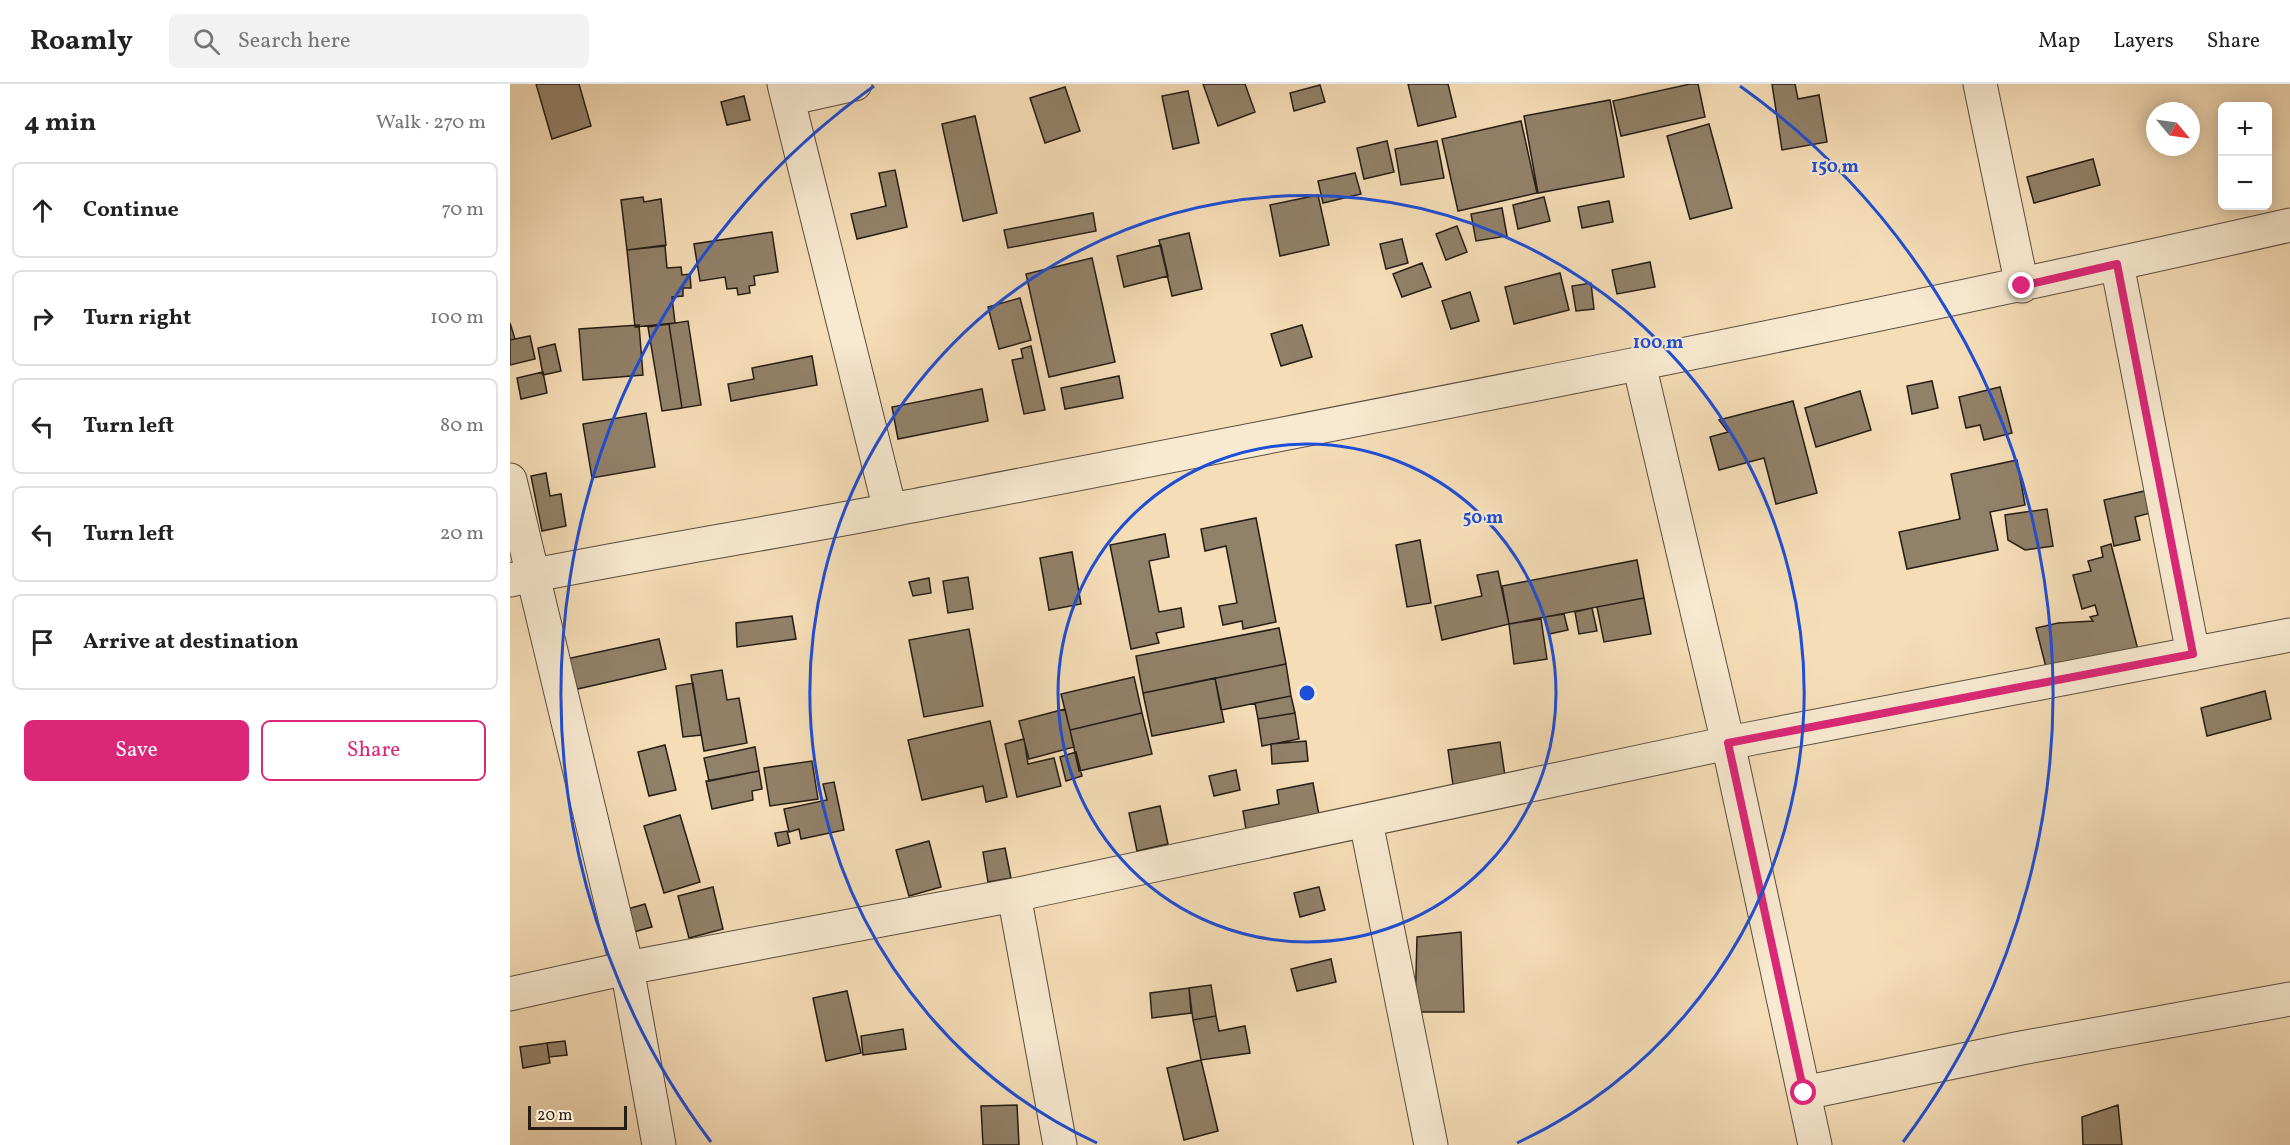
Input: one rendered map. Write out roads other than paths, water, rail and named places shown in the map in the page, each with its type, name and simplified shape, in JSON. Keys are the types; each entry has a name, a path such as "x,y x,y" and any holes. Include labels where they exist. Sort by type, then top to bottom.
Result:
{"street":[{"path":"855,84 786,92 890,510"},
{"path":"1980,84 2022,286"},
{"path":"522,578 890,510 1639,364 2022,286 2290,225"},
{"path":"2117,264 2193,654"},
{"path":"1639,364 1728,743 1815,1145"},
{"path":"510,480 522,578 627,968 660,1145"},
{"path":"510,994 627,968 1014,895 1366,822 1728,743 2290,635"},
{"path":"1366,822 1431,1145"},
{"path":"1014,895 1060,1145"},
{"path":"1804,1093 2020,1048 2290,999"}]}
